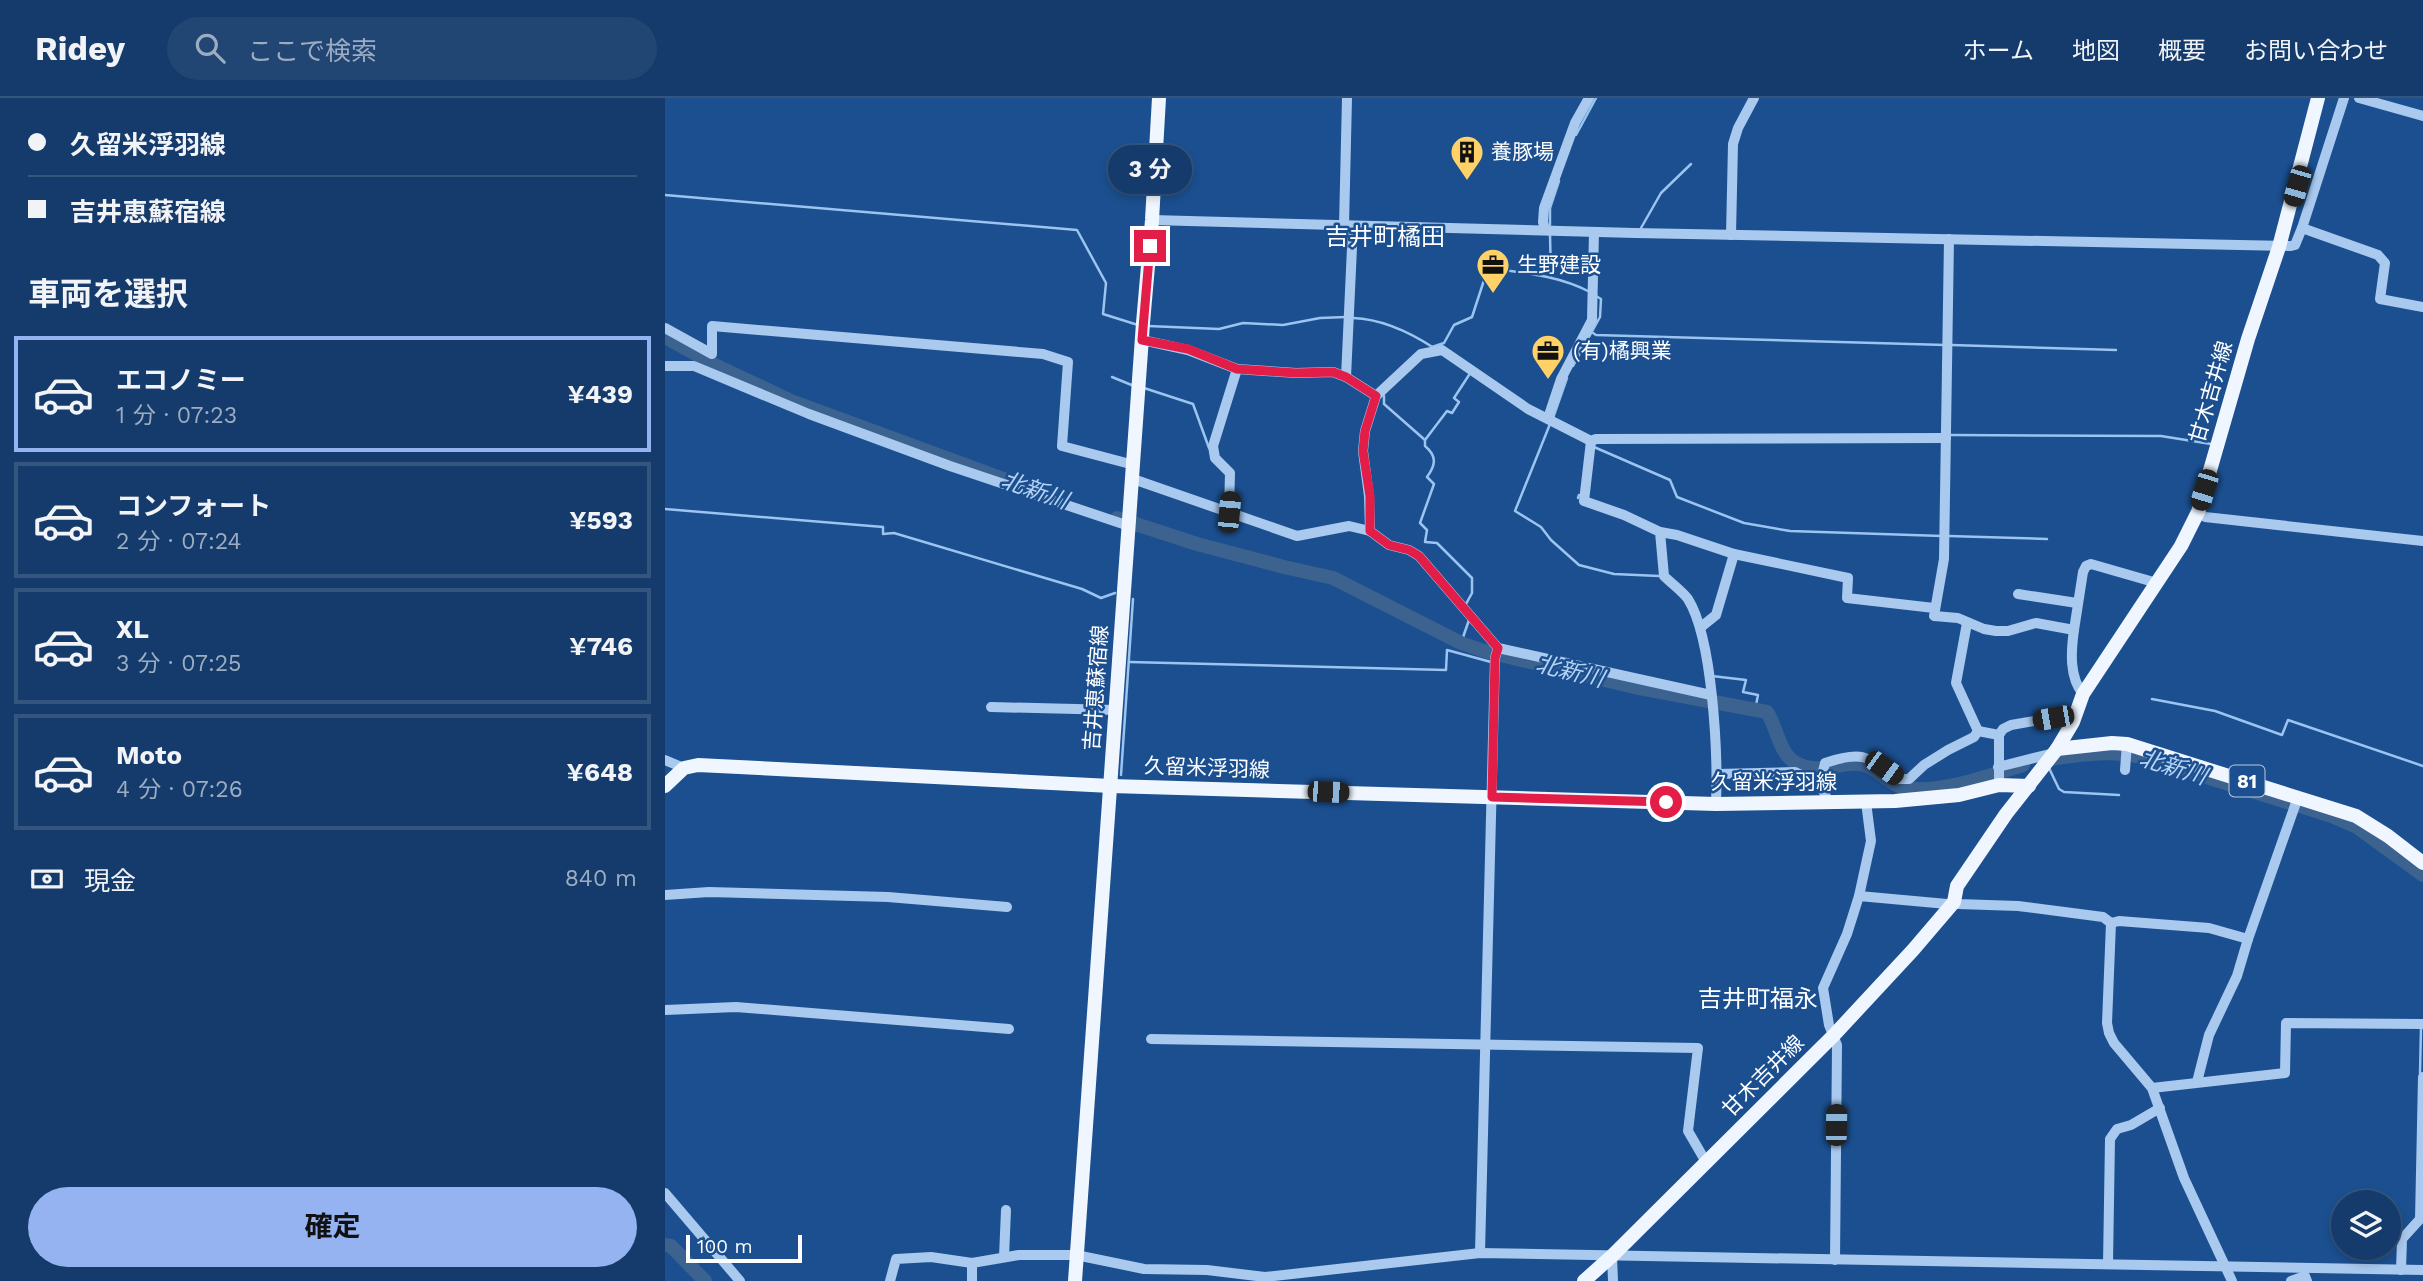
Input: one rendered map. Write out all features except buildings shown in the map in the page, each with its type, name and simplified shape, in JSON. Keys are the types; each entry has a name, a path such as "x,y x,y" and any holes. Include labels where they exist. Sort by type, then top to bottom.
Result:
{"main road":[{"name":"吉井恵蘇宿線","path":"1075,1281 1159,98"},
{"name":"甘木吉井線","path":"2050,758 2073,722 2083,694 2157,583 2198,512 2248,339 2279,247 2318,98"},
{"name":"81","path":"2050,758 2112,743 2126,755 2356,816 2423,863"},
{"path":"2029,786 2050,758"},
{"name":"久留米浮羽線","path":"684,768 698,765 1111,786 1716,803 1867,802 1934,798 1999,782 2029,786"},
{"path":"665,786 684,768"},
{"name":"甘木吉井線","path":"1584,1281 1834,1035 1913,950 1954,902 1957,886 2006,814 2029,786"}],"street":[{"path":"1346,377 1351,318 1347,98"},
{"path":"1545,230 1544,208 1575,123 1589,98"},
{"path":"1731,235 1733,144 1738,128 1755,98"},
{"path":"1152,220 2279,247 2295,245 2344,98"},
{"path":"2359,98 2423,116"},
{"path":"2302,228 2378,255 2385,263 2380,299 2423,307"},
{"path":"1551,419 1561,379 1592,320 1594,232"},
{"path":"1949,239 1944,559 1934,616 1958,618 1996,631 2008,631 2036,623 2074,630"},
{"path":"665,328 712,354 712,326 1043,354 1068,362 1062,446 1297,536 1349,526 1370,531 1389,545 1409,550 1419,556 1497,652 1711,700"},
{"path":"1143,331 1237,369 1296,373 1333,372 1376,396"},
{"path":"1370,531 1370,496 1363,451 1365,431 1376,396 1421,354 1437,351 1528,409 1551,419 1591,444"},
{"path":"665,366 694,366 809,414 950,466 1129,521"},
{"path":"1229,512 1230,473 1215,458 1213,446 1237,369"},
{"path":"1934,608 1847,598 1848,578 1734,554 1677,534 1660,532 1624,515 1584,501 1591,444 1596,439 1946,438"},
{"path":"2198,512 2205,517 2423,541"},
{"path":"1660,532 1664,576 1687,597 1703,625 1717,774 1716,803"},
{"path":"1703,625 1716,615 1734,554"},
{"path":"2083,694 2077,685 2072,665 2077,603 2086,566 2091,564 2157,583"},
{"path":"2018,594 2077,603"},
{"path":"1968,623 1956,683 1978,732"},
{"path":"1480,1253 1497,652"},
{"path":"991,707 1116,710"},
{"path":"1999,782 1999,735 2003,729 2011,725 2074,714"},
{"path":"1978,732 1999,735"},
{"path":"1829,803 1821,774 1825,763 1846,756 1870,758 1899,779 1909,779 1924,765 1974,737 1978,732"},
{"path":"1998,767 2050,758"},
{"path":"665,760 684,768"},
{"path":"1717,774 1821,774"},
{"path":"1835,1260 1837,1045 1829,1025 1823,988 1847,934 1859,896 1871,841 1867,802"},
{"path":"2197,1082 2209,1035 2237,976 2296,802"},
{"path":"665,895 709,892 888,897 1007,907"},
{"path":"1859,896 1947,904 1954,902 2030,907 2102,918 2111,923 2119,920 2209,928 2248,939"},
{"path":"2111,923 2107,1023 2109,1033 2125,1058 2152,1088 2185,1178 2232,1281"},
{"path":"665,1010 736,1007 1009,1029"},
{"path":"2152,1088 2285,1073 2286,1023 2423,1024"},
{"path":"1151,1039 1698,1048 1688,1131 1706,1162"},
{"path":"2401,1270 2402,1239 2420,1219 2423,1077"},
{"path":"2108,1264 2110,1139 2117,1129 2131,1125 2160,1108"},
{"path":"665,1193 740,1281"},
{"path":"1004,1257 1006,1210"},
{"path":"890,1281 896,1259 931,1258 972,1263 1019,1255 1076,1255 1144,1269 1207,1270 1265,1277 1480,1253 2423,1270"},
{"path":"1612,1256 1612,1281"},
{"path":"972,1263 972,1281"},
{"path":"2291,1281 2305,1276 2307,1281"}],"waterway":[{"path":"1576,135 1596,98"},
{"path":"1641,228 1661,193 1691,164"},
{"path":"1550,225 1550,208 1559,181"},
{"path":"665,195 1077,230 1106,283 1103,314 1138,325"},
{"path":"1550,235 1551,276"},
{"path":"1432,347 1444,343 1454,325 1472,317 1488,268 1553,278 1590,292"},
{"path":"1573,366 1600,317 1601,299 1596,296"},
{"path":"1148,326 1219,329 1243,323 1283,325 1320,318 1346,317"},
{"path":"1353,318 1395,328 1434,348"},
{"path":"1593,333 1945,345"},
{"name":"北新川","path":"665,337 719,367 791,401 1009,481"},
{"path":"1951,345 2116,350"},
{"path":"1466,604 1472,593 1472,578 1437,543 1425,542 1427,530 1420,523 1434,484 1427,477 1434,461 1432,453 1425,446 1425,440 1447,411 1452,413 1459,402 1454,398 1469,375"},
{"path":"1112,377 1134,386"},
{"path":"1553,418 1567,378"},
{"path":"1144,388 1193,404 1209,448"},
{"path":"1384,396 1384,404 1425,440"},
{"path":"1550,424 1515,511 1541,527 1551,540 1579,565 1614,574 1659,576"},
{"path":"1951,435 2161,436 2211,444"},
{"path":"1594,447 1670,480 1677,497 1744,523 1790,531 1942,536"},
{"path":"665,509 883,527 883,534 894,533 1082,589 1101,598 1115,593"},
{"name":"北新川","path":"1117,518 1197,544 1333,578 1461,643 1484,651 1634,687 1767,712 1790,759 1804,766 1820,768 1866,765 1896,785 1931,789 1963,783 2023,765"},
{"path":"1948,536 2047,539"},
{"path":"1121,775 1133,599"},
{"path":"1461,643 1469,620"},
{"path":"1129,662 1446,670 1447,650 1491,662"},
{"path":"1712,676 1746,680 1743,692 1758,695 1755,710"},
{"path":"2152,699 2215,711 2282,735 2288,720 2423,766"},
{"name":"北新川","path":"2043,760 2107,753 2145,758 2332,816 2357,827 2423,875"},
{"path":"2049,768 2059,789 2064,792 2119,795"},
{"path":"2420,1073 2421,1028"},
{"path":"665,1245 671,1246 705,1281"}],"place":[{"name":"養豚場","path":"1467,182"},
{"name":"生野建設","path":"1493,295"},
{"name":"(有)橘興業","path":"1548,381"}],"district":[{"name":"吉井町橘田","path":"1385,237"},
{"name":"吉井町福永","path":"1758,999"}],"route":[{"path":"1150,246 1142,340 1188,349 1237,369 1296,373 1333,372 1376,396 1365,431 1363,451 1370,496 1370,531 1389,545 1409,550 1419,556 1498,648 1495,658 1492,797 1666,802"}]}
